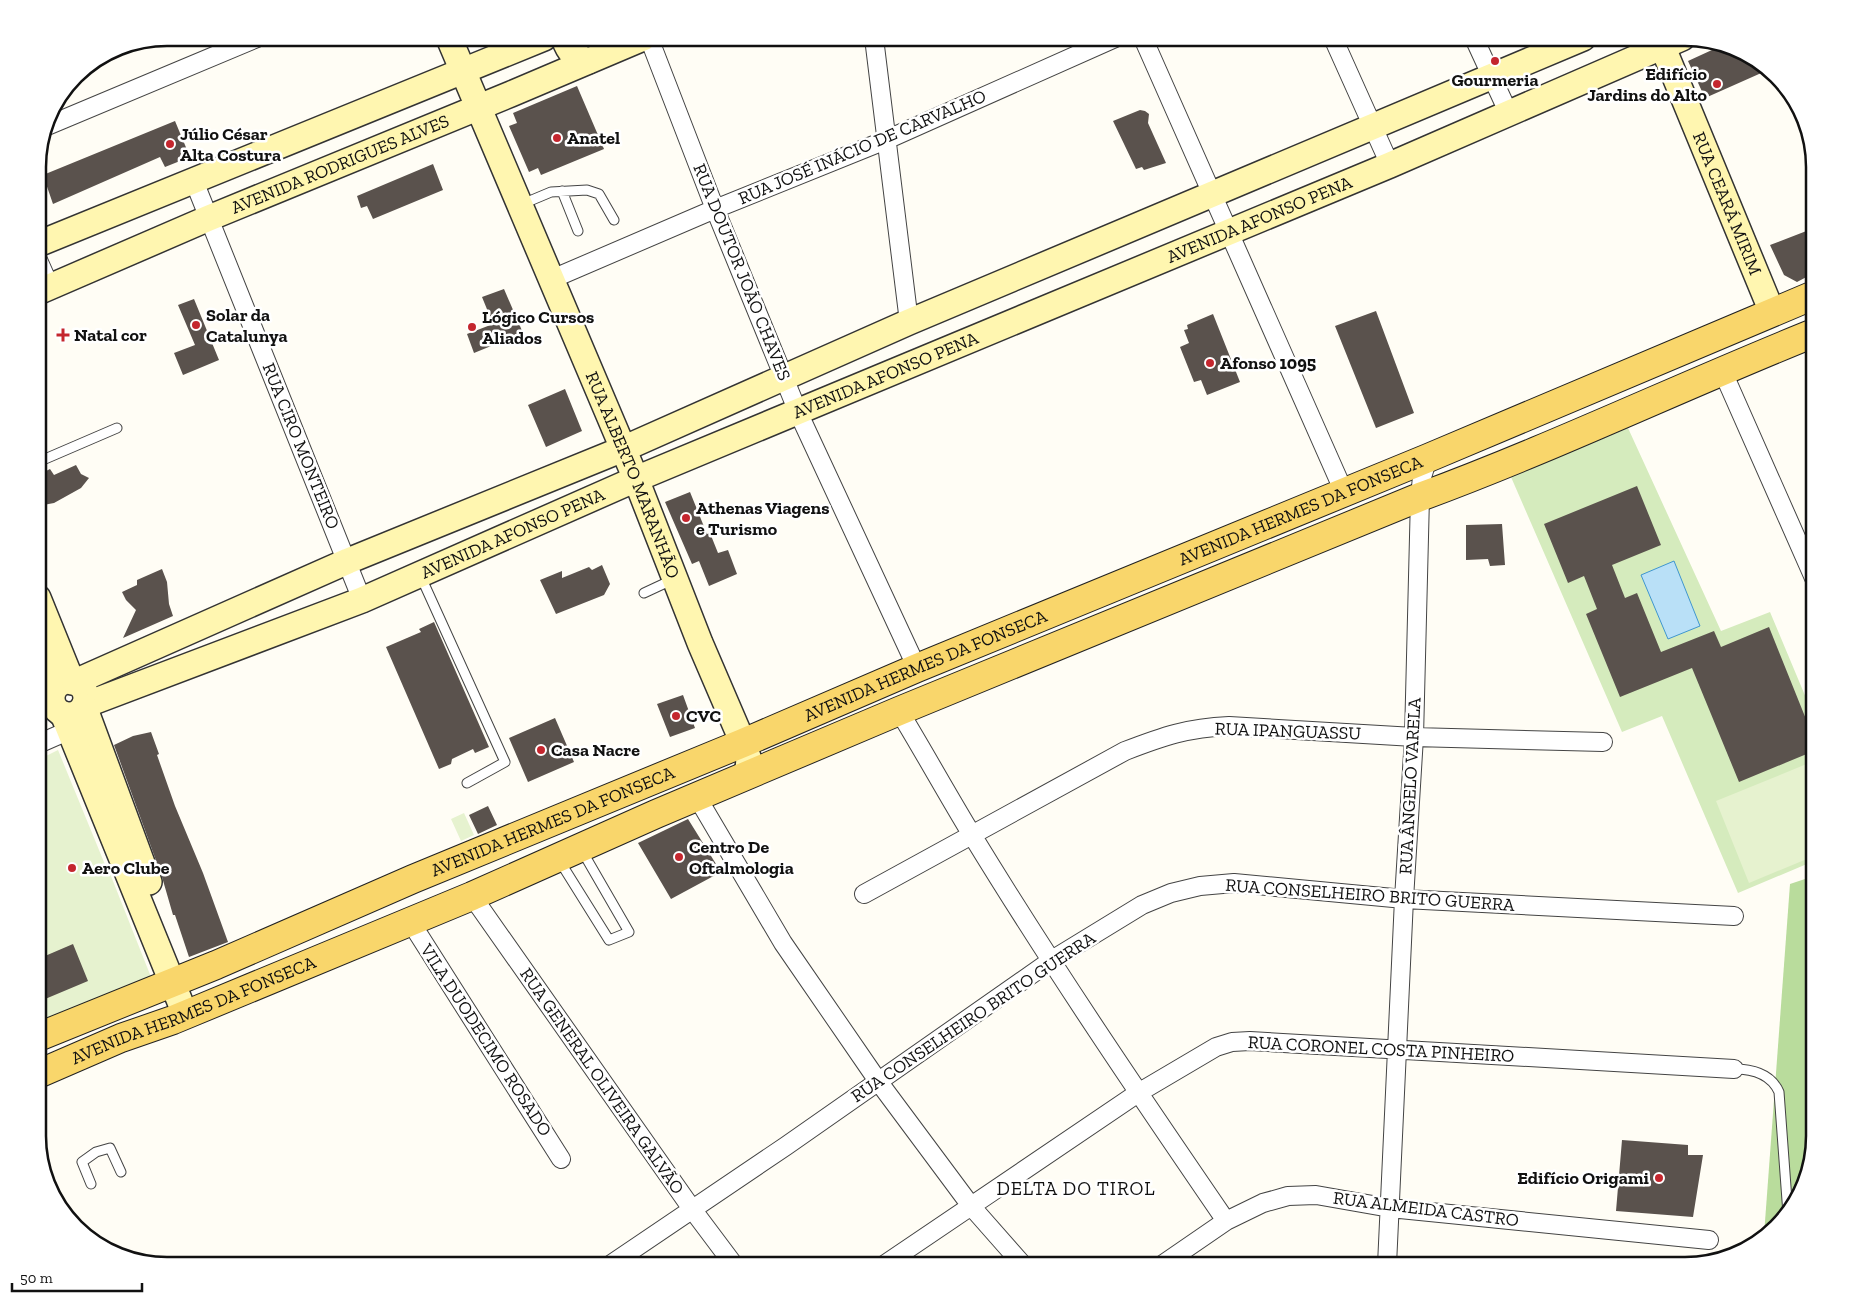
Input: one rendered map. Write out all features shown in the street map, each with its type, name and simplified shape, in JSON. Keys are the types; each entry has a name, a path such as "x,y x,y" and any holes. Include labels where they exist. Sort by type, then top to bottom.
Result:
{"main road":[{"name":"AVENIDA AFONSO PENA","path":"67,685 348,561 623,449 909,322 1564,46"},
{"name":"AVENIDA AFONSO PENA","path":"76,714 362,600 636,479 1390,165 1509,114 1655,46"},
{"name":"RUA CEARÁ MIRIM","path":"1670,46 1772,312"},
{"name":"RUA ALBERTO MARANHÃO","path":"453,47 636,479 700,643 743,743 749,760 748,776"},
{"path":"47,240 522,47"},
{"path":"568,47 574,56 588,61"},
{"name":"AVENIDA RODRIGUES ALVES","path":"47,288 209,218 622,47"},
{"name":"AVENIDA HERMES DA FONSECA","path":"47,1033 179,980 413,879 743,743 916,668 1428,458 1806,298"},
{"name":"AVENIDA HERMES DA FONSECA","path":"47,1070 120,1038 173,1020 472,896 569,852 900,711 1420,497 1486,472 1722,370 1806,336"},
{"path":"47,625 67,685"},
{"path":"47,662 67,685 83,689 86,694 76,714 179,980 185,1014"},
{"path":"108,1008 117,1018 120,1038"}],"street":[{"name":"RUA JOSÉ INÁCIO DE CARVALHO","path":"552,279 715,209 886,140 1096,46"},
{"path":"1147,46 1344,492"},
{"path":"1337,46 1390,165"},
{"path":"1478,46 1509,114"},
{"path":"54,123 235,47"},
{"name":"RUA DOUTOR JOÃO CHAVES","path":"653,47 715,209 798,412 916,668"},
{"path":"875,47 909,322"},
{"name":"RUA CIRO MONTEIRO","path":"194,181 348,561 362,600"},
{"path":"1722,370 1806,560"},
{"name":"RUA ÂNGELO VARELA","path":"1387,1257 1404,899 1414,737 1420,497 1422,477 1428,458"},
{"path":"900,711 972,834 1052,960 1138,1093 1226,1220"},
{"path":"47,737 76,714"},
{"name":"RUA IPANGUASSU","path":"864,894 1125,752 1161,737 1182,731 1230,726 1414,737 1603,742"},
{"path":"697,797 783,943 878,1081 971,1206 1015,1257"},
{"name":"RUA CONSELHEIRO BRITO GUERRA","path":"623,1257 786,1146 1052,960 1142,905 1171,893 1200,886 1234,883 1404,899 1734,916"},
{"name":"RUA GENERAL OLIVEIRA GALVÃO","path":"472,896 727,1257"},
{"name":"VILA DUODECIMO ROSADO","path":"410,921 562,1159"},
{"name":"RUA CORONEL COSTA PINHEIRO","path":"897,1257 1138,1093 1200,1055 1232,1042 1250,1040 1734,1068"},
{"name":"RUA ALMEIDA CASTRO","path":"1175,1257 1226,1220 1263,1203 1288,1196 1316,1195 1390,1208 1708,1240"}],"lane":[{"path":"520,205 551,192 587,190 598,194 614,220"},
{"path":"562,191 578,231"},
{"path":"47,458 117,428"},
{"path":"420,574 505,762 467,783"},
{"path":"644,593 674,578"},
{"path":"569,852 630,932 609,940 569,852"},
{"path":"1734,1068 1747,1069 1767,1077 1775,1084 1779,1092 1787,1200"},
{"path":"90,1184 82,1162 96,1152 110,1148 121,1172"}],"green space":[{"path":"1628,428 1721,631 1770,612 1806,698 1806,864 1738,893 1662,716 1622,732 1511,477"},
{"name":"Aero Clube","path":"58,750 151,977 47,1019 47,756"},
{"path":"1806,764 1806,859 1749,883 1716,801"},
{"path":"464,813 474,835 461,841 451,819"},
{"path":"1806,879 1805,1152 1802,1167 1790,1196 1765,1227 1790,884"}],"water":[{"path":"1674,561 1700,626 1668,639 1641,575"}],"building":[{"name":"Edifício Jardins do Alto","path":"1713,49 1745,62 1761,73 1705,98 1688,61"},
{"name":"Anatel","path":"577,86 604,149 541,175 538,168 529,172 509,126 517,123 513,113"},
{"path":"1140,110 1149,114 1148,123 1166,163 1144,170 1142,167 1136,169 1113,121"},
{"path":"175,121 190,157 165,167 160,157 53,204 47,187 47,173"},
{"path":"433,164 443,190 373,219 367,206 361,208 357,196"},
{"path":"1806,231 1806,277 1797,282 1784,275 1770,245"},
{"path":"504,289 523,333 474,353 467,334 493,324 482,297"},
{"name":"Solar da Catalunya","path":"194,299 219,360 183,375 174,353 195,345 178,305"},
{"path":"1376,311 1414,413 1376,428 1335,326"},
{"name":"Afonso 1095","path":"1213,314 1240,382 1207,395 1201,380 1194,382 1180,347 1189,343 1184,330 1188,329 1187,325"},
{"path":"565,389 582,431 546,447 528,405"},
{"path":"76,465 81,474 89,478 81,488 54,503 47,504 47,470 50,469 54,475"},
{"path":"1637,486 1661,545 1612,565 1625,598 1637,593 1661,652 1714,631 1721,647 1769,627 1806,719 1806,754 1739,782 1692,668 1620,697 1586,614 1597,609 1584,576 1568,583 1544,524"},
{"path":"690,492 707,534 710,533 718,553 728,550 737,574 709,586 699,561 692,564 665,502"},
{"path":"1502,524 1505,565 1490,566 1488,559 1466,560 1466,525"},
{"path":"602,565 610,584 604,595 556,614 540,580 562,571 562,578 589,567 592,570"},
{"path":"162,569 167,582 169,604 173,616 123,638 136,610 126,600 122,592 137,585 137,580"},
{"path":"434,622 489,747 475,753 473,749 452,759 451,764 439,769 386,647 421,632 419,629"},
{"name":"CVC","path":"683,695 695,728 670,737 657,704"},
{"name":"Casa Nacre","path":"555,718 574,762 528,782 509,738"},
{"path":"151,732 175,806 203,873 228,942 189,957 114,745 133,736"},
{"path":"488,806 497,825 478,834 469,815"},
{"name":"Centro De Oftalmologia","path":"688,819 721,872 671,899 638,843"},
{"path":"73,944 88,981 47,998 47,955"},
{"name":"Edifício Origami","path":"1622,1140 1688,1145 1688,1155 1703,1155 1693,1217 1616,1211"}],"place":[{"name":"Gourmeria","path":"1495,61"},
{"name":"Edifício Jardins do Alto","path":"1717,84"},
{"name":"Anatel","path":"557,138"},
{"name":"Júlio César Alta Costura","path":"170,144"},
{"name":"Solar da Catalunya","path":"196,325"},
{"name":"Lógico Cursos Aliados","path":"472,327"},
{"name":"Natal cor","path":"63,335"},
{"name":"Afonso 1095","path":"1210,363"},
{"name":"Athenas Viagens e Turismo","path":"686,518"},
{"name":"CVC","path":"676,716"},
{"name":"Casa Nacre","path":"541,750"},
{"name":"Centro De Oftalmologia","path":"679,857"},
{"name":"Aero Clube","path":"72,868"},
{"name":"Edifício Origami","path":"1659,1178"}],"district":[{"name":"DELTA DO TIROL","path":"1076,1188"}]}
